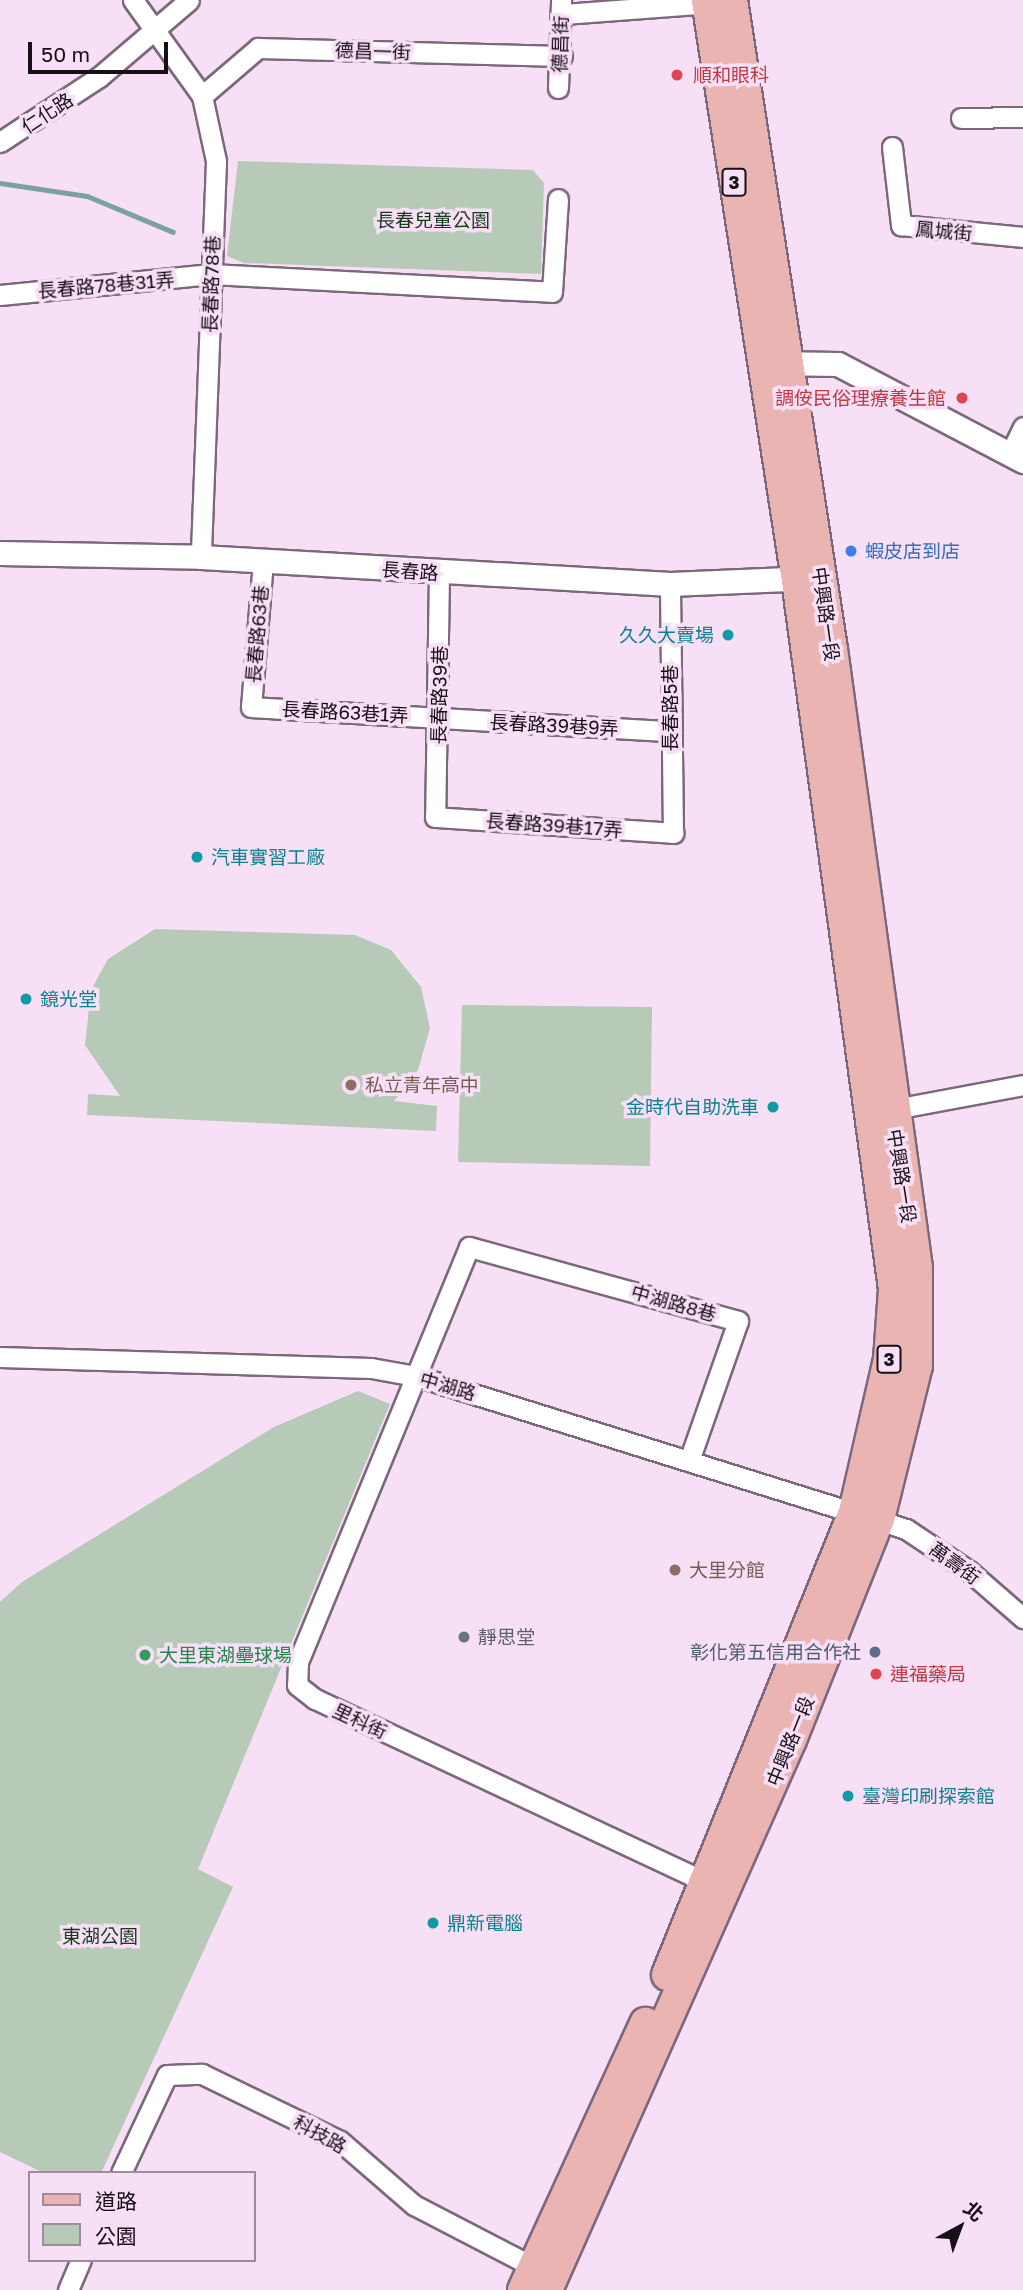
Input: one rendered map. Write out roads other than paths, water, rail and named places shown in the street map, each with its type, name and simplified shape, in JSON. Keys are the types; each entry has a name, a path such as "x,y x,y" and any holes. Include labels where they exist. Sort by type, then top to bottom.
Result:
{"main road":[{"name":"中興路一段","path":"539,2281 716,1887 867,1516 917,1366 919,1315 880,1112 809,578 777,362 716,1"}],"street":[{"name":"長春路78巷","path":"133,0 202,96 216,161 201,557"},
{"name":"仁化路","path":"0,142 50,114 189,0"},
{"path":"562,7 716,1"},
{"name":"德昌街","path":"558,88 562,56 562,7"},
{"name":"德昌一街","path":"202,96 258,48 562,56"},
{"path":"961,118 1023,117"},
{"name":"鳳城街","path":"892,147 901,225 1023,237"},
{"name":"長春路78巷31弄","path":"0,295 211,274 552,292 558,199"},
{"path":"777,362 838,364 1016,458 1023,427"},
{"name":"長春路","path":"0,554 201,557 439,573 670,584 809,578"},
{"name":"長春路63巷","path":"251,707 263,561"},
{"name":"長春路39巷","path":"435,817 440,718 439,573"},
{"name":"長春路5巷","path":"670,584 669,731 673,833"},
{"name":"長春路63巷1弄","path":"251,707 440,718"},
{"name":"長春路39巷9弄","path":"440,718 669,731"},
{"name":"長春路39巷17弄","path":"435,817 673,833"},
{"path":"880,1112 1023,1085"},
{"name":"中湖路8巷","path":"416,1376 470,1247 738,1321 690,1458"},
{"name":"中湖路","path":"0,1357 370,1368 416,1376 690,1458 867,1516"},
{"name":"里科街","path":"416,1376 298,1662 297,1685 324,1704 716,1887"},
{"name":"萬壽街","path":"867,1516 906,1529 969,1571 1023,1618"},
{"name":"科技路","path":"122,2171 167,2075 202,2074 340,2141 414,2205 539,2281"},
{"path":"68,2290 80,2262"}],"waterway":[{"path":"0,183 87,196 173,232"}],"place":[{"name":"順和眼科","path":"677,75"},
{"name":"調侒民俗理療養生館","path":"962,398"},
{"name":"蝦皮店到店","path":"851,551"},
{"name":"久久大賣場","path":"728,635"},
{"name":"汽車實習工廠","path":"197,857"},
{"name":"鏡光堂","path":"26,999"},
{"name":"私立青年高中","path":"351,1085"},
{"name":"金時代自助洗車","path":"773,1107"},
{"name":"大里分館","path":"675,1570"},
{"name":"靜思堂","path":"464,1637"},
{"name":"彰化第五信用合作社","path":"875,1652"},
{"name":"大里東湖壘球場","path":"145,1655"},
{"name":"連福藥局","path":"876,1674"},
{"name":"臺灣印刷探索館","path":"848,1796"},
{"name":"鼎新電腦","path":"433,1923"}],"park label":[{"name":"長春兒童公園","path":"433,220"},
{"name":"東湖公園","path":"100,1936"}]}
